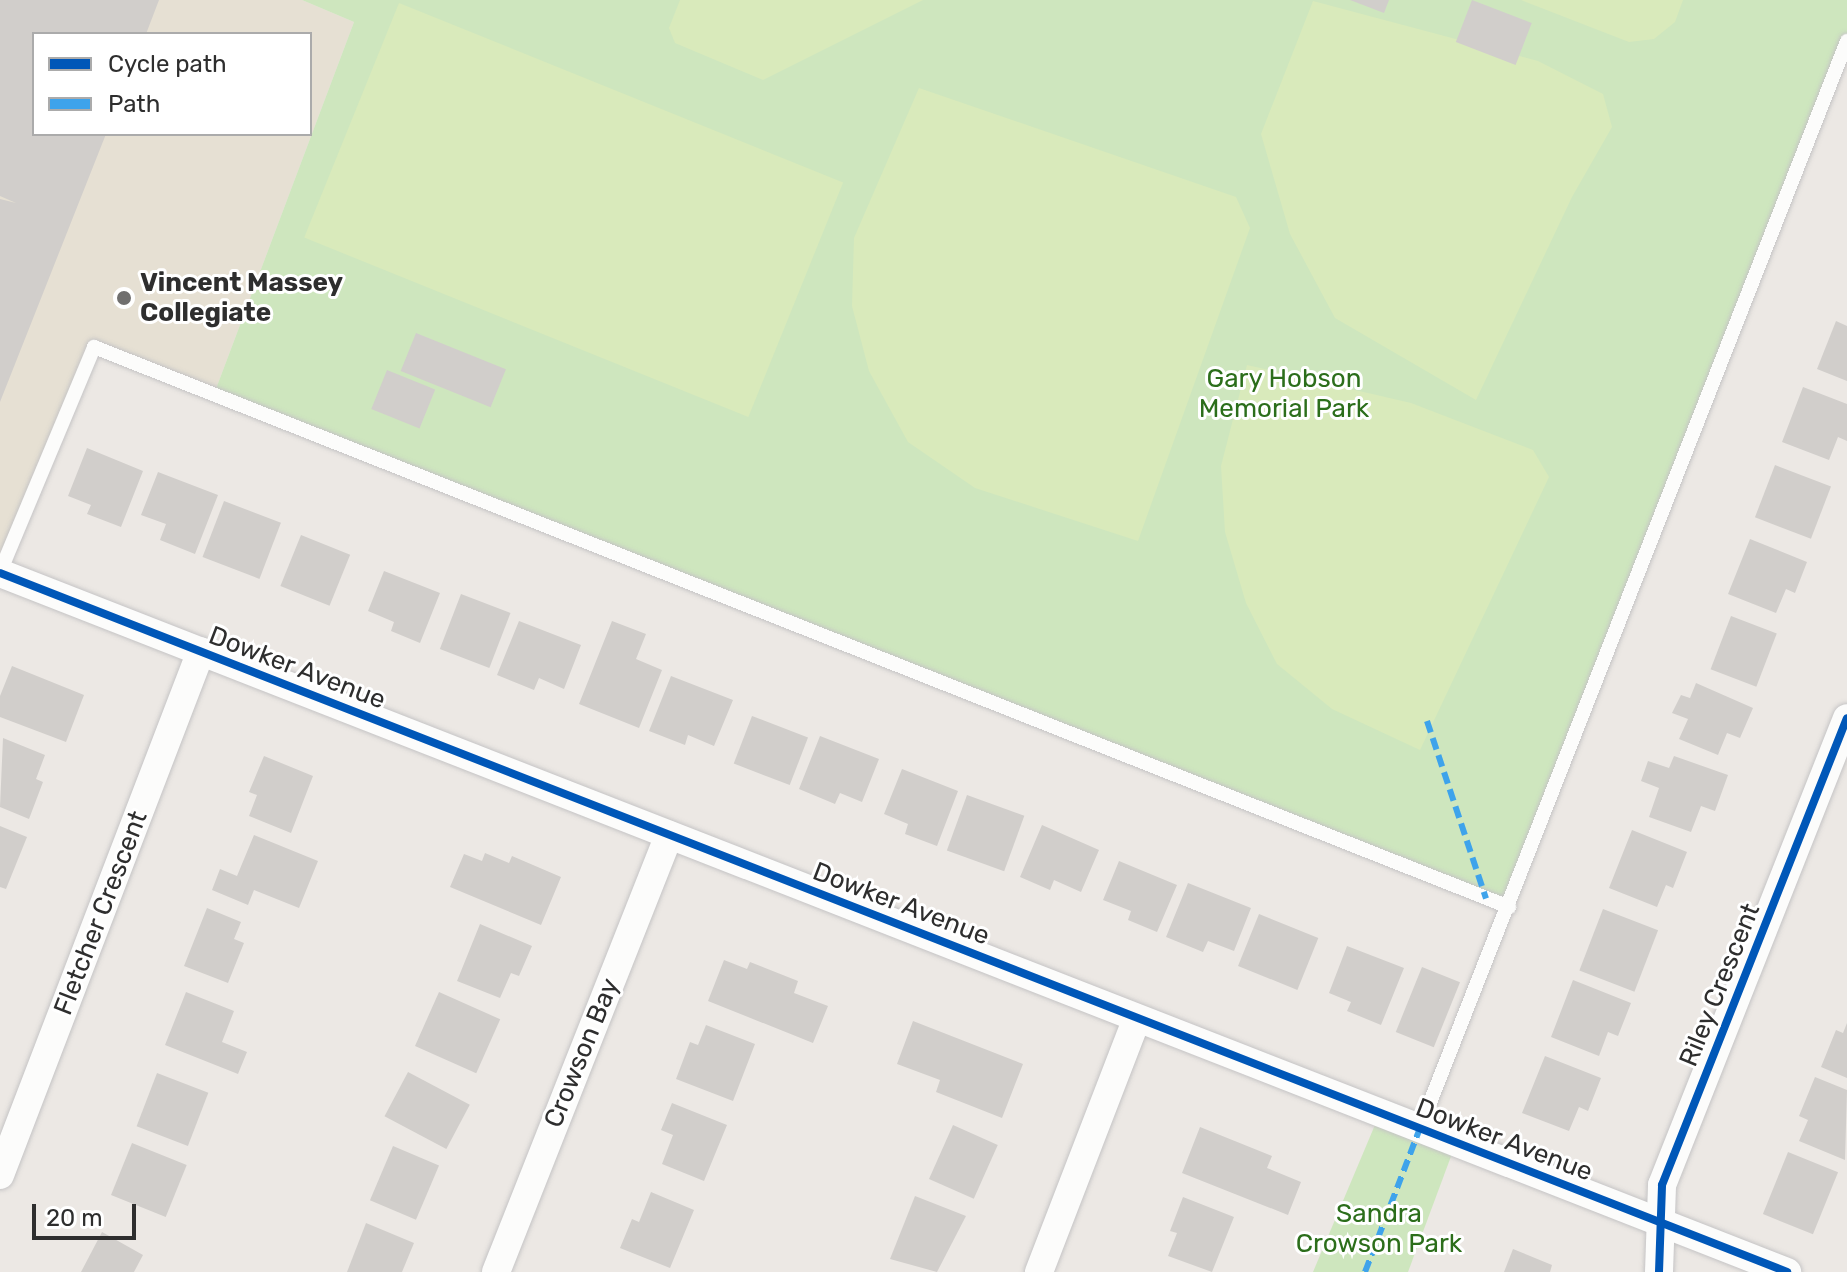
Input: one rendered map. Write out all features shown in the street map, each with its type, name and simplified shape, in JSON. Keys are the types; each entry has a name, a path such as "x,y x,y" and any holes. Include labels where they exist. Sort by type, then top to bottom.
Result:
{"street":[{"name":"Dowker Avenue","path":"0,573 1787,1272"},
{"name":"Fletcher Crescent","path":"0,1175 201,651"},
{"name":"Riley Crescent","path":"1659,1272 1662,1185 1847,718"},
{"name":"Crowson Bay","path":"496,1272 669,835"},
{"path":"1039,1272 1137,1018"}],"lane":[{"path":"1420,1128 1847,41"},
{"path":"0,573 94,347 1509,907"}],"shaded area":[{"name":"Vincent Massey Collegiate","path":"0,0 302,0 354,22 312,134 312,32 32,32 32,136 311,136 214,394 94,347 0,572"}],"green space":[{"name":"Gary Hobson Memorial Park","path":"302,0 1847,0 1847,41 1509,907 214,394 354,22"},
{"path":"680,0 923,0 763,80 675,43 669,28"},
{"path":"1521,0 1683,0 1675,22 1654,39 1629,42"},
{"path":"1313,1 1538,61 1603,94 1612,127 1572,197 1476,400 1335,318 1290,234 1261,134"},
{"path":"399,3 843,182 748,417 304,238"},
{"path":"919,88 1236,197 1250,228 1138,541 975,488 908,442 869,371 852,306 854,238"},
{"path":"1247,365 1411,403 1533,450 1549,477 1420,750 1332,709 1277,664 1246,603 1225,532 1221,466"},
{"name":"Sandra Crowson Park","path":"1380,1113 1456,1143 1408,1272 1313,1272"}],"building":[{"path":"0,0 159,0 147,32 32,32 32,136 105,136 0,402 0,199 16,203 0,196"},
{"path":"1350,0 1389,0 1384,13"},
{"path":"1472,0 1532,23 1516,65 1456,42"},
{"path":"1836,321 1847,326 1847,381 1817,369"},
{"path":"416,333 506,369 491,407 401,371"},
{"path":"387,370 435,389 419,428 371,409"},
{"path":"1803,387 1847,404 1847,441 1838,437 1829,460 1782,442"},
{"path":"87,448 143,471 121,527 87,514 91,505 68,496"},
{"path":"1775,465 1831,487 1811,539 1755,517"},
{"path":"158,472 218,495 195,554 160,540 166,524 141,515"},
{"path":"224,501 281,523 259,579 202,557"},
{"path":"301,535 350,555 330,606 280,586"},
{"path":"1750,539 1807,562 1795,593 1786,589 1776,613 1728,594"},
{"path":"384,571 440,593 420,643 391,631 394,622 368,611"},
{"path":"461,594 510,613 489,668 440,649"},
{"path":"1731,616 1777,634 1756,687 1711,669"},
{"path":"519,621 581,645 564,689 539,678 534,690 497,675"},
{"path":"612,621 646,634 636,659 662,670 639,728 579,704"},
{"path":"12,666 84,695 66,742 0,717 0,696"},
{"path":"671,676 733,700 714,746 688,735 685,745 649,731"},
{"path":"1696,683 1753,708 1740,738 1727,733 1718,755 1679,739 1688,719 1672,713 1681,695 1690,698"},
{"path":"752,716 808,738 790,785 734,764"},
{"path":"820,736 879,759 862,802 840,793 835,804 799,789"},
{"path":"3,738 45,755 36,779 43,782 29,819 0,807"},
{"path":"264,756 313,776 291,833 249,816 257,795 249,792"},
{"path":"1674,756 1728,775 1715,811 1701,806 1691,832 1649,817 1659,788 1641,781 1648,761 1669,768"},
{"path":"902,769 958,791 937,846 905,834 908,824 884,814"},
{"path":"967,795 1024,816 1004,871 947,850"},
{"path":"1042,825 1099,850 1081,892 1054,880 1050,890 1020,877"},
{"path":"0,826 27,837 6,889 0,887"},
{"path":"1632,830 1687,852 1673,888 1666,885 1657,907 1609,888"},
{"path":"254,835 318,861 299,908 254,890 248,905 212,890 220,869 237,876"},
{"path":"485,853 509,863 512,856 561,877 541,925 450,887 464,854 482,861"},
{"path":"1119,861 1177,885 1157,932 1128,920 1131,911 1103,900"},
{"path":"1188,883 1251,908 1234,951 1208,941 1203,952 1166,937"},
{"path":"207,908 241,922 234,939 244,943 228,983 184,966"},
{"path":"1603,909 1658,930 1634,992 1579,971"},
{"path":"1259,914 1318,938 1297,990 1238,966"},
{"path":"480,924 532,946 519,976 511,973 500,998 457,981"},
{"path":"1347,946 1404,968 1381,1025 1347,1011 1351,1002 1329,993"},
{"path":"724,960 747,969 750,962 798,981 794,993 828,1006 813,1043 708,1001"},
{"path":"1422,967 1460,982 1434,1047 1396,1032"},
{"path":"1573,980 1631,1003 1618,1036 1608,1032 1599,1056 1551,1037"},
{"path":"186,992 234,1011 222,1042 247,1052 238,1074 165,1045"},
{"path":"439,992 500,1019 476,1073 415,1046"},
{"path":"913,1021 1023,1064 1002,1118 936,1092 940,1080 897,1064"},
{"path":"1847,1023 1847,1078 1821,1067 1836,1030 1843,1033"},
{"path":"706,1025 755,1044 733,1101 676,1079 690,1042 698,1045"},
{"path":"1545,1056 1601,1078 1588,1111 1579,1107 1569,1131 1522,1113"},
{"path":"408,1072 470,1105 446,1149 385,1116"},
{"path":"157,1073 208,1093 188,1146 137,1126"},
{"path":"1815,1077 1847,1090 1845,1160 1799,1141 1808,1120 1799,1116"},
{"path":"672,1103 727,1125 704,1181 662,1164 673,1135 661,1130"},
{"path":"953,1125 998,1145 974,1199 929,1179"},
{"path":"1200,1127 1272,1156 1267,1168 1301,1182 1288,1215 1182,1173"},
{"path":"132,1143 187,1165 166,1217 111,1195"},
{"path":"393,1146 439,1166 416,1220 370,1200"},
{"path":"1788,1152 1838,1172 1813,1234 1763,1214"},
{"path":"651,1192 694,1210 670,1268 620,1248 632,1219 639,1222"},
{"path":"915,1196 966,1216 937,1272 890,1259"},
{"path":"1183,1197 1234,1217 1212,1272 1168,1256 1177,1233 1170,1231"},
{"path":"366,1223 414,1243 402,1272 347,1272"},
{"path":"102,1232 143,1255 134,1272 81,1272"},
{"path":"1513,1249 1552,1265 1550,1272 1504,1272"}],"marked path":[{"path":"1427,721 1486,898"},
{"path":"1365,1272 1420,1128"}],"cycle path":[{"path":"0,573 1787,1272"},
{"path":"1659,1272 1662,1185 1847,718"}],"place":[{"name":"Vincent Massey Collegiate","path":"124,298"}]}
